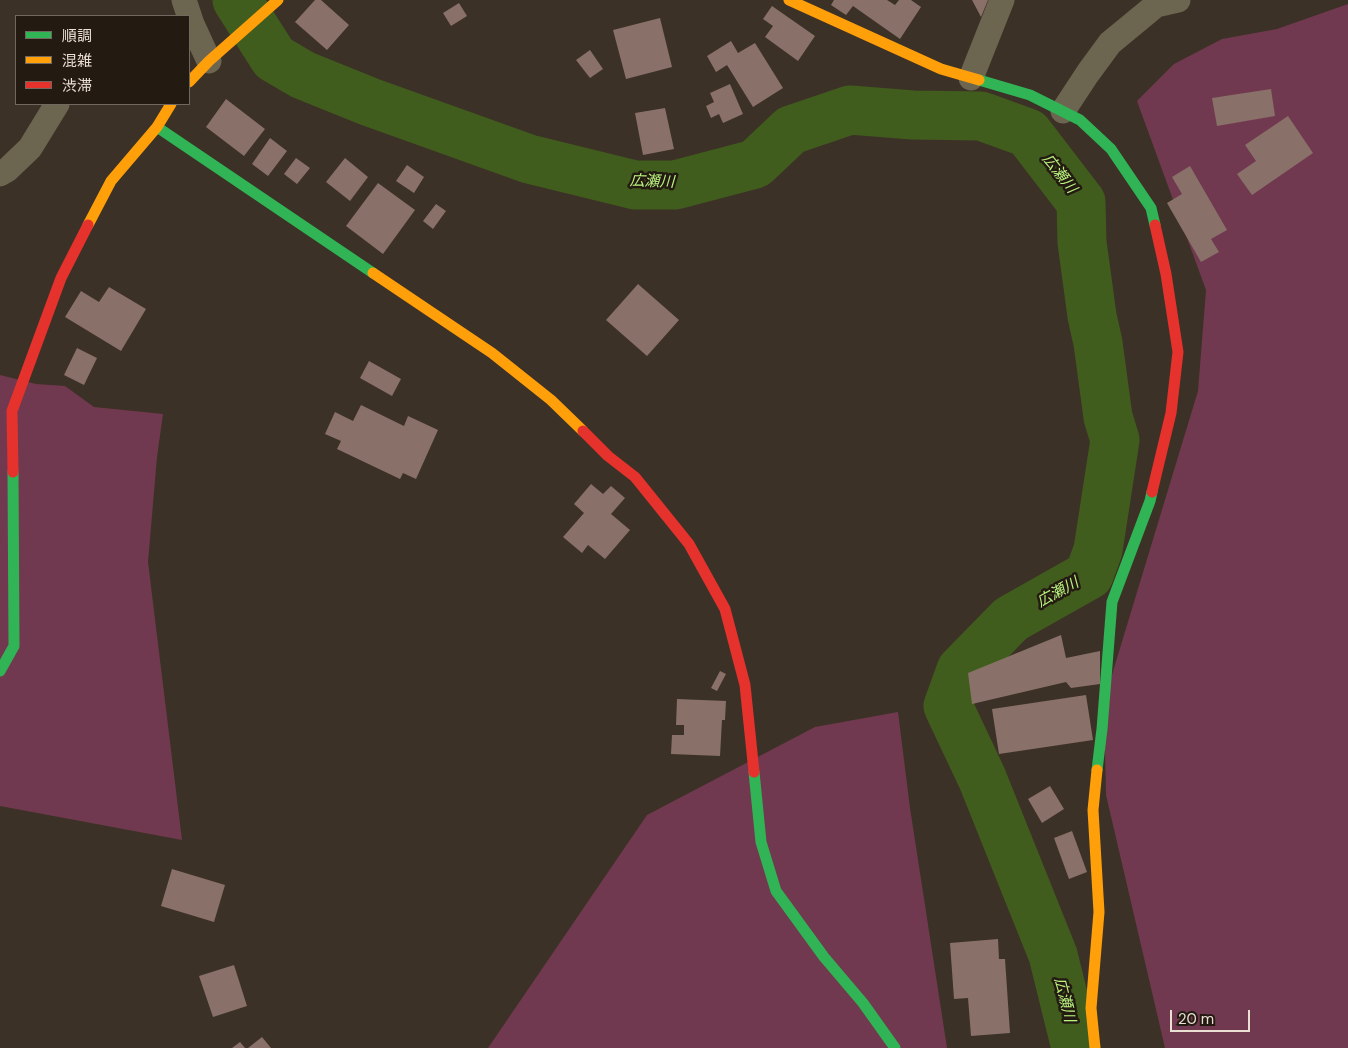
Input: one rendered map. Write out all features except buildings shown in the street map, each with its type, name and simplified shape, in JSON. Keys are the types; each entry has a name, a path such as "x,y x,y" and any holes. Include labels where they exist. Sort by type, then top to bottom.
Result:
{"street":[{"path":"184,0 188,15"},
{"path":"190,81 209,60 278,0"},
{"path":"789,0 942,69 1030,95 1080,120 1111,149 1152,208 1166,274 1178,352 1171,413 1150,501 1112,602 1102,729 1093,810 1099,912 1091,1008 1095,1048"},
{"path":"971,78 1002,0"},
{"path":"1063,111 1110,44 1156,5 1178,0"},
{"path":"190,24 209,60"},
{"path":"0,174 30,148 56,105"},
{"path":"0,671 14,646 12,411 61,278 111,181 157,127 170,105"},
{"path":"157,127 492,353 551,400 608,456 635,478 690,544 725,609 745,685 761,842 776,892 824,957 864,1003 895,1048"}],"shaded area":[{"path":"1348,4 1348,1048 1165,1048 1106,795 1104,701 1198,391 1206,290 1137,101 1174,64 1222,39 1277,29"},
{"path":"0,375 36,384 65,386 94,407 163,414 157,457 148,562 182,840 0,806"},
{"path":"898,712 910,808 947,1048 488,1048 647,815 815,727"}],"waterway":[{"name":"広瀬川","path":"237,0 274,58 303,75 370,102 529,159 635,185 675,185 755,164 791,130 850,110 913,115 981,116 1028,133 1081,202 1082,242 1092,316 1098,343 1108,417 1115,440 1098,550 1089,575 1011,619 961,670 948,706 982,778 1053,955 1076,1048"}],"traffic: fast":[{"path":"979,80 1030,95 1080,120 1111,149 1151,208 1155,225"},
{"path":"157,127 373,273"},
{"path":"0,671 14,646 13,472"},
{"path":"1097,770 1112,602 1152,492"},
{"path":"754,772 761,842 776,891 824,957 863,1003 895,1048"}],"traffic: slow":[{"path":"190,81 209,61 278,0"},
{"path":"789,0 941,69 979,80"},
{"path":"88,225 111,181 157,127 170,105"},
{"path":"373,273 492,353 551,400 583,431"},
{"path":"1095,1048 1091,1008 1099,912 1093,810 1097,770"}],"traffic: jam":[{"path":"13,472 12,411 61,278 88,225"},
{"path":"1152,492 1171,413 1178,352 1166,274 1155,225"},
{"path":"583,431 608,456 635,477 689,544 725,609 745,685 754,772"}]}
